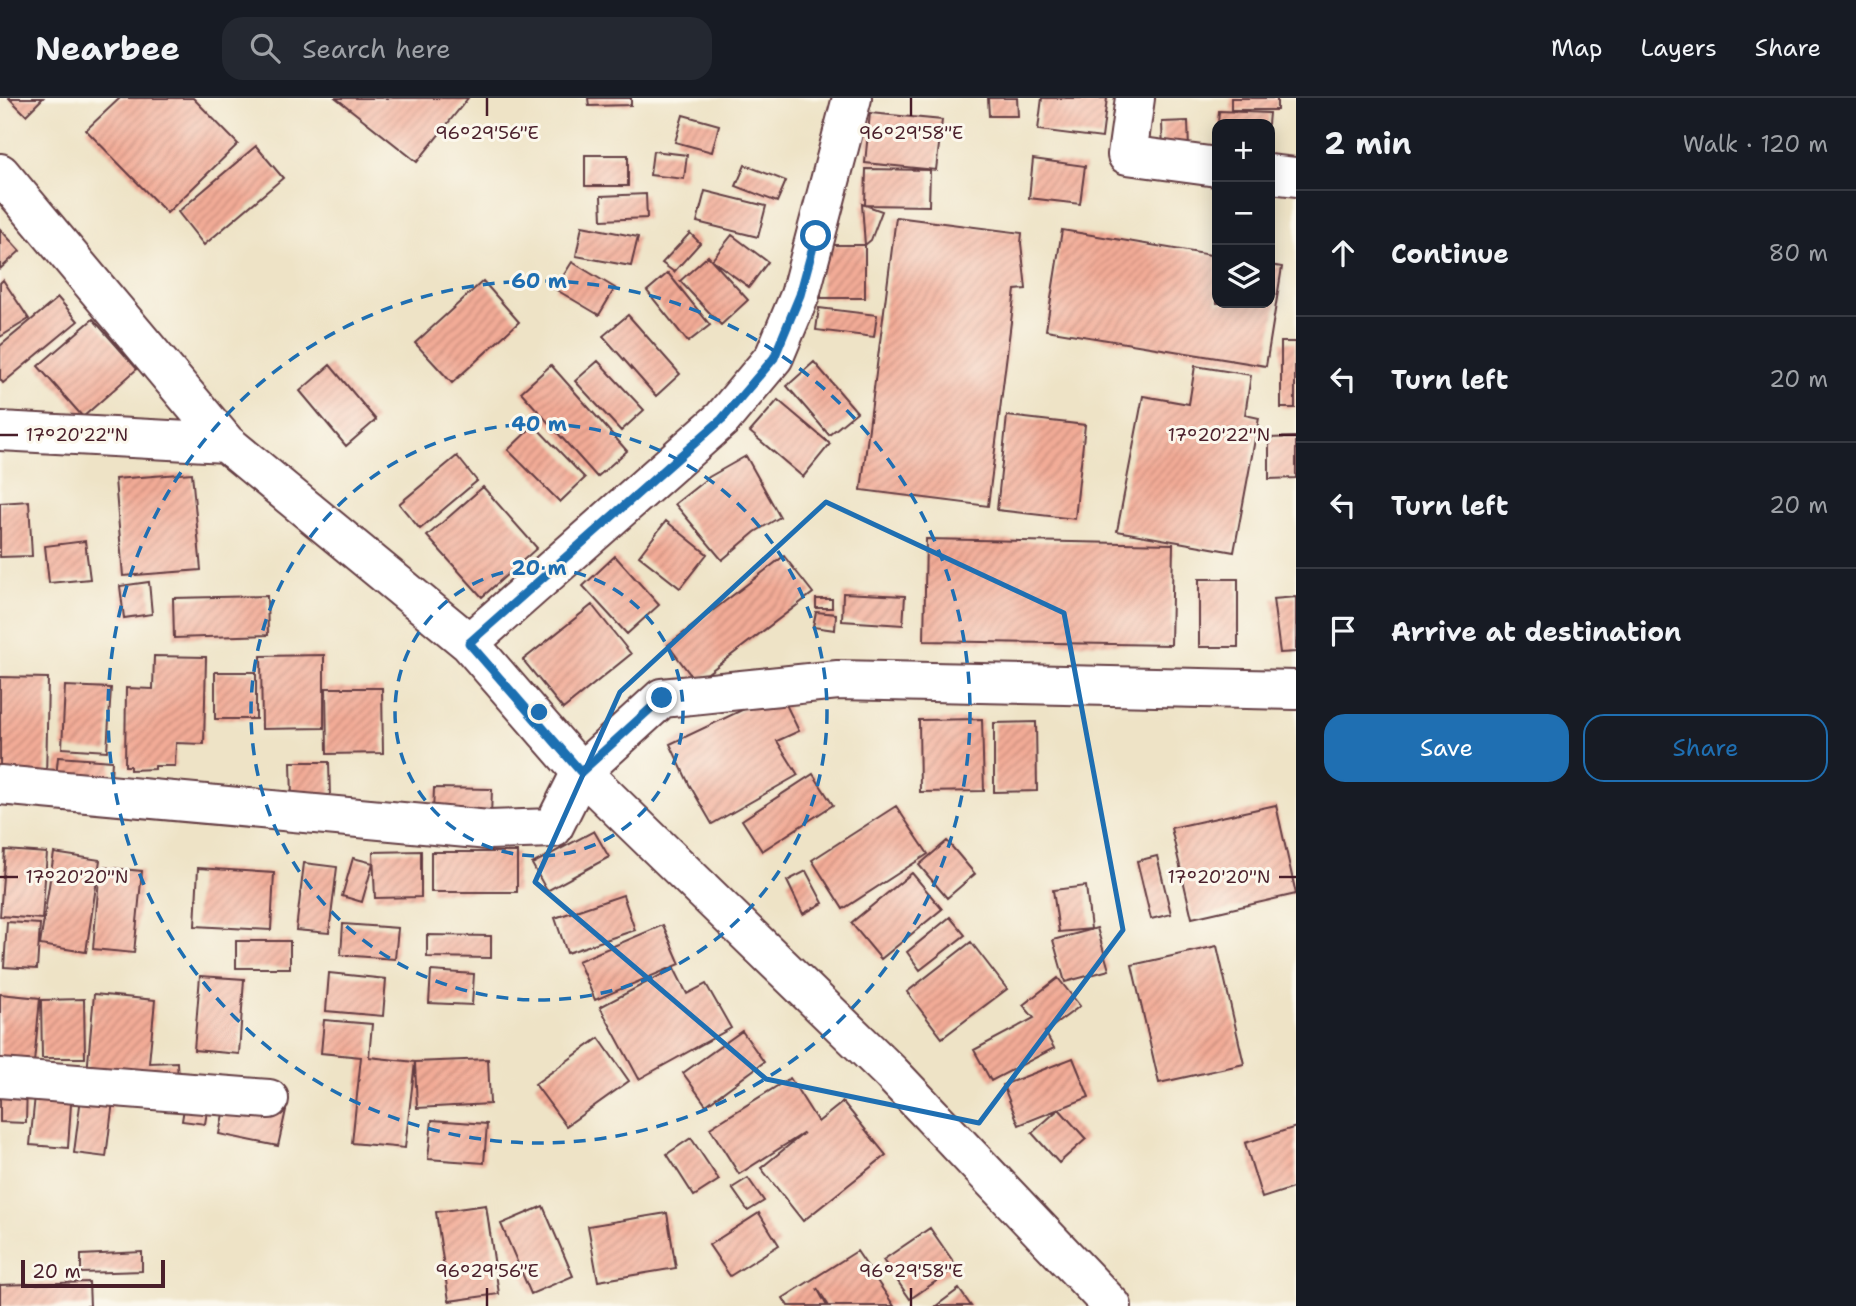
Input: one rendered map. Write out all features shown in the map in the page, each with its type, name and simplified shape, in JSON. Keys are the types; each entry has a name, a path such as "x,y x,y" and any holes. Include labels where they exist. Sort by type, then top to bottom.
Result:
{"street":[{"path":"469,643 722,419 774,358 800,295 852,98"},
{"path":"1135,98 1127,155 1212,166"},
{"path":"0,173 226,443 469,643 581,772 891,1073 1112,1306"},
{"path":"1275,175 1296,177"},
{"path":"0,431 226,443"},
{"path":"0,785 489,830 553,828 581,772 662,698 838,681 1296,690"},
{"path":"0,1078 269,1099"}],"highlighted area":[{"path":"826,502 1064,613 1123,930 979,1123 766,1079 535,882 620,692"}],"building":[{"path":"9,98 43,98 26,115"},
{"path":"120,98 193,98 238,144 167,213 86,130"},
{"path":"336,98 468,98 417,162"},
{"path":"588,98 631,98 631,105 589,106"},
{"path":"988,98 1017,98 1018,116 989,116"},
{"path":"1042,98 1107,98 1102,138 1038,130"},
{"path":"1231,98 1277,98 1277,110 1231,110"},
{"path":"1219,111 1269,113 1268,119 1218,119"},
{"path":"870,113 942,120 936,170 865,163"},
{"path":"683,115 719,125 712,152 675,142"},
{"path":"1188,121 1189,150 1163,151 1162,122"},
{"path":"256,146 283,178 204,245 178,212"},
{"path":"653,151 687,155 684,179 650,175"},
{"path":"585,155 628,155 628,186 585,186"},
{"path":"1033,159 1085,166 1080,204 1029,198"},
{"path":"745,165 786,181 777,202 736,186"},
{"path":"866,169 930,170 929,206 865,205"},
{"path":"705,191 766,206 758,237 697,222"},
{"path":"646,194 647,218 602,220 601,196"},
{"path":"862,204 882,211 871,240 865,245"},
{"path":"896,217 1022,233 1026,289 1015,290 988,506 861,490"},
{"path":"582,226 638,237 631,266 576,256"},
{"path":"0,229 20,251 0,269"},
{"path":"1062,230 1212,255 1212,308 1275,308 1275,266 1282,267 1266,366 1046,330"},
{"path":"690,233 700,243 674,272 662,263"},
{"path":"732,235 768,262 749,287 712,260"},
{"path":"821,245 865,245 865,298 821,298"},
{"path":"708,256 748,300 721,325 680,281"},
{"path":"572,262 615,288 599,315 555,289"},
{"path":"668,273 710,325 688,342 647,291"},
{"path":"3,280 29,319 0,337 0,283"},
{"path":"483,281 519,322 452,383 415,343"},
{"path":"58,298 78,321 3,383 0,379 0,346"},
{"path":"819,308 877,315 874,337 816,330"},
{"path":"628,315 680,374 656,396 603,336"},
{"path":"93,319 137,369 83,417 38,366"},
{"path":"1281,342 1295,342 1295,408 1281,408"},
{"path":"598,361 644,410 621,431 575,381"},
{"path":"814,362 857,412 829,435 787,386"},
{"path":"330,365 376,420 346,446 300,391"},
{"path":"551,365 627,451 597,477 521,392"},
{"path":"1195,366 1251,375 1245,415 1259,418 1234,552 1117,531 1143,396 1189,404"},
{"path":"778,400 830,444 803,477 750,432"},
{"path":"1007,416 1085,425 1075,519 997,510"},
{"path":"534,425 585,478 560,502 508,450"},
{"path":"1296,437 1296,478 1269,479 1269,438"},
{"path":"457,456 477,481 420,529 399,504"},
{"path":"746,456 780,517 755,532 722,560 675,504 709,477"},
{"path":"192,473 201,570 123,576 115,479"},
{"path":"483,487 537,548 482,597 427,536"},
{"path":"29,501 32,556 0,557 0,503"},
{"path":"666,521 707,554 680,588 639,556"},
{"path":"926,539 1173,544 1171,645 924,641"},
{"path":"85,541 90,579 49,583 45,546"},
{"path":"615,556 659,605 627,634 583,586"},
{"path":"784,556 813,593 696,682 668,645"},
{"path":"1199,579 1238,579 1238,647 1199,647"},
{"path":"149,582 152,614 124,618 120,586"},
{"path":"843,593 905,596 903,625 842,621"},
{"path":"267,596 268,635 174,638 173,598"},
{"path":"1296,597 1296,652 1280,653 1273,599"},
{"path":"816,599 832,599 832,608 816,608"},
{"path":"592,605 631,654 563,709 523,660"},
{"path":"816,612 836,614 835,630 813,627"},
{"path":"324,655 324,728 262,729 261,656"},
{"path":"154,656 206,657 204,744 176,743 175,766 130,770 130,766 125,766 126,688 153,689"},
{"path":"215,672 256,672 256,719 215,719"},
{"path":"0,677 48,678 46,780 0,779"},
{"path":"65,686 111,688 107,751 62,748"},
{"path":"326,688 382,688 383,753 327,754"},
{"path":"780,692 799,731 777,741 798,775 712,824 670,744"},
{"path":"982,719 984,791 920,792 919,720"},
{"path":"1036,722 1037,791 994,792 994,723"},
{"path":"58,757 112,761 110,793 55,788"},
{"path":"291,762 329,762 330,797 292,798"},
{"path":"813,774 833,805 762,851 742,820"},
{"path":"434,788 492,789 491,816 433,814"},
{"path":"1276,805 1296,894 1192,918 1171,828"},
{"path":"896,806 928,854 843,909 812,860"},
{"path":"594,831 609,857 547,891 532,864"},
{"path":"947,841 975,874 947,898 919,865"},
{"path":"5,850 47,853 42,919 0,916"},
{"path":"421,851 421,897 375,898 373,852"},
{"path":"431,852 517,852 517,892 431,892"},
{"path":"54,853 100,860 86,952 40,945"},
{"path":"1157,856 1171,914 1151,919 1137,861"},
{"path":"353,858 373,863 362,902 342,896"},
{"path":"304,863 337,867 329,933 296,930"},
{"path":"100,867 142,871 134,953 93,949"},
{"path":"198,868 274,873 271,930 195,926"},
{"path":"806,871 823,903 803,914 787,881"},
{"path":"912,873 942,909 881,959 851,923"},
{"path":"1086,886 1091,929 1059,932 1053,890"},
{"path":"623,895 635,930 567,953 555,918"},
{"path":"950,917 965,935 920,970 907,952"},
{"path":"7,922 40,924 37,969 4,967"},
{"path":"343,924 398,928 395,959 341,955"},
{"path":"663,925 680,964 595,1000 578,961"},
{"path":"1097,928 1109,970 1065,982 1053,940"},
{"path":"427,935 491,936 491,958 427,957"},
{"path":"236,941 290,941 290,968 236,968"},
{"path":"971,942 1007,989 942,1038 907,992"},
{"path":"1217,946 1244,1064 1159,1083 1132,965"},
{"path":"674,968 687,994 706,984 731,1028 639,1079 600,1007"},
{"path":"431,971 474,974 472,1005 429,1003"},
{"path":"329,973 386,979 383,1016 326,1011"},
{"path":"200,976 244,979 239,1054 194,1050"},
{"path":"1058,978 1080,1006 1045,1032 1054,1048 991,1081 974,1050 1034,1018 1023,1005"},
{"path":"0,994 40,998 34,1063 0,1060"},
{"path":"94,994 155,1000 149,1063 177,1062 179,1098 87,1074"},
{"path":"84,999 85,1058 42,1058 41,1000"},
{"path":"324,1020 372,1024 369,1057 415,1062 405,1148 352,1143 361,1057 321,1053"},
{"path":"742,1031 764,1062 706,1105 683,1073"},
{"path":"599,1038 629,1081 566,1126 535,1084"},
{"path":"1073,1058 1089,1097 1019,1125 1003,1085"},
{"path":"488,1059 490,1104 417,1108 415,1062"},
{"path":"189,1076 212,1080 205,1124 182,1121"},
{"path":"790,1078 818,1122 843,1102 886,1155 803,1221 761,1168 804,1133 739,1174 710,1128"},
{"path":"0,1082 27,1083 26,1123 0,1122"},
{"path":"36,1086 72,1089 68,1148 30,1145"},
{"path":"82,1089 114,1093 106,1157 74,1153"},
{"path":"228,1089 288,1101 278,1146 219,1134"},
{"path":"1059,1109 1086,1139 1059,1163 1032,1133"},
{"path":"432,1120 487,1124 484,1163 428,1159"},
{"path":"1296,1127 1296,1187 1262,1198 1245,1143"},
{"path":"691,1138 719,1180 694,1196 667,1154"},
{"path":"748,1178 764,1201 748,1211 732,1188"},
{"path":"486,1205 499,1294 449,1301 436,1212"},
{"path":"543,1206 573,1276 531,1294 501,1224"},
{"path":"667,1213 676,1268 598,1281 588,1226"},
{"path":"759,1213 779,1245 730,1276 709,1245"},
{"path":"930,1228 957,1267 910,1299 883,1260"},
{"path":"857,1251 894,1306 829,1306 817,1288 827,1306 788,1306 783,1298"},
{"path":"142,1252 142,1271 81,1273 81,1255"},
{"path":"89,1282 90,1306 0,1306 0,1285"},
{"path":"959,1289 971,1306 936,1306"}],"route":[{"path":"662,698 581,772 469,643 722,419 774,358 800,295 816,236"}]}
